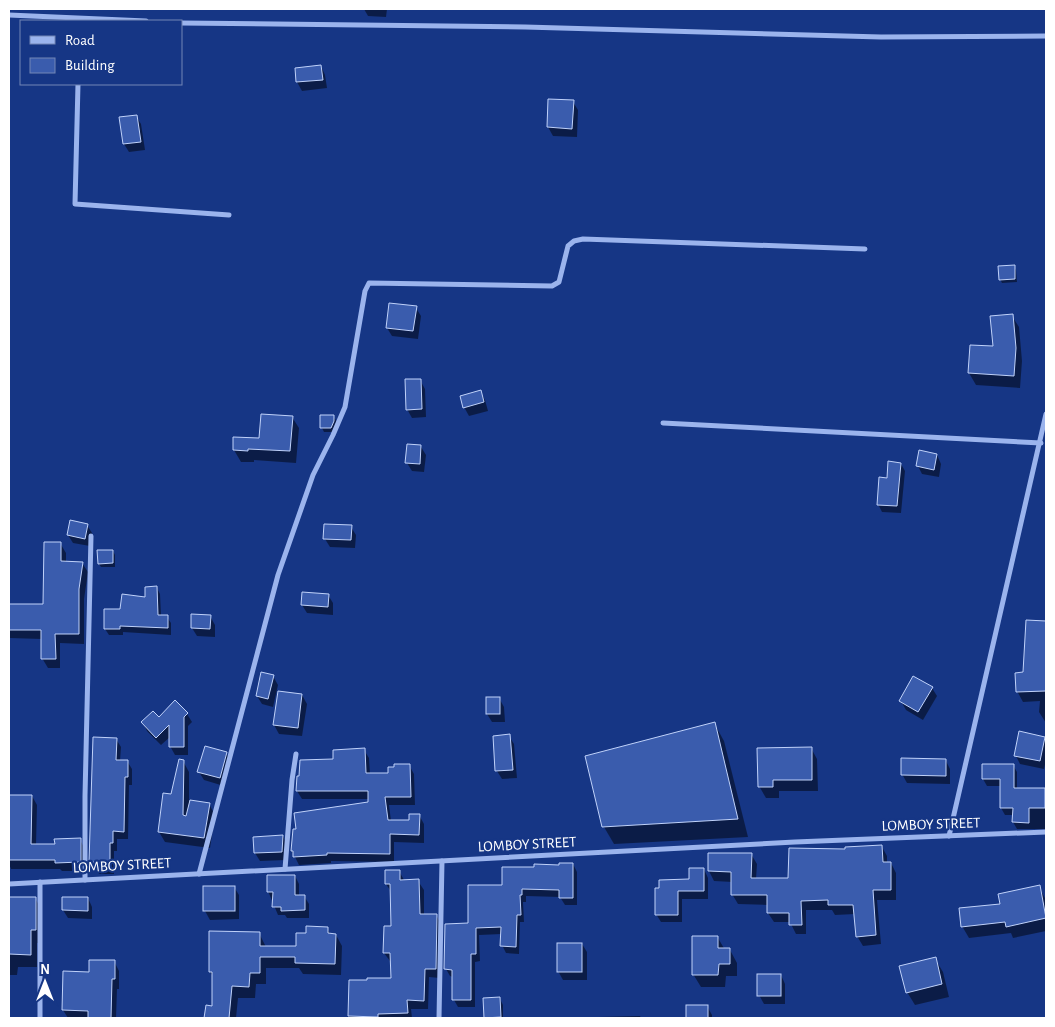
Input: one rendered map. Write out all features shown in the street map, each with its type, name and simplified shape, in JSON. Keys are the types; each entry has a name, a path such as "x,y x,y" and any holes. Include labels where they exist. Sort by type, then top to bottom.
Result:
{"street":[{"path":"9,15 79,20"},
{"path":"182,23 525,27 881,37 1046,36"},
{"path":"78,85 75,204 229,215"},
{"path":"199,874 278,575 313,475 345,407 364,291 369,284 552,286 558,282 568,246 574,240 584,239 865,249"},
{"path":"949,836 1041,443 1046,414"},
{"path":"662,423 1041,443"},
{"path":"85,880 91,536"},
{"path":"285,869 292,780 296,754"},
{"name":"LOMBOY STREET","path":"9,884 1046,832"},
{"path":"439,1018 442,861"},
{"path":"40,882 40,1018"}],"building":[{"path":"321,65 323,80 296,82 295,68"},
{"path":"548,99 574,100 572,129 547,127"},
{"path":"137,115 141,142 123,144 119,117"},
{"path":"1015,265 1015,279 999,280 998,266"},
{"path":"389,303 417,306 413,331 386,328"},
{"path":"1013,314 1016,348 1014,376 968,373 970,345 993,346 990,316"},
{"path":"405,379 421,379 422,409 406,410"},
{"path":"481,390 484,402 463,408 460,396"},
{"path":"261,414 293,416 290,451 233,450 233,437 259,438"},
{"path":"320,415 334,415 331,428 320,428"},
{"path":"407,444 421,445 420,464 405,463"},
{"path":"919,450 937,454 934,470 916,466"},
{"path":"888,461 901,463 897,506 877,505 879,477 887,478"},
{"path":"70,520 88,524 85,539 67,535"},
{"path":"324,524 352,525 351,540 323,539"},
{"path":"44,542 61,542 61,561 83,562 79,589 79,634 55,634 56,659 41,659 41,630 9,630 9,604 43,604"},
{"path":"97,550 113,550 113,563 98,564"},
{"path":"157,586 158,615 168,615 168,628 120,626 120,629 104,629 104,609 120,609 122,594 145,597 145,587"},
{"path":"302,592 329,594 328,607 301,605"},
{"path":"191,614 211,615 210,629 191,628"},
{"path":"1026,620 1046,621 1046,691 1016,692 1015,673 1023,672"},
{"path":"261,672 274,675 268,699 256,696"},
{"path":"913,676 933,687 918,712 899,701"},
{"path":"278,691 302,694 298,728 273,725"},
{"path":"486,697 500,697 500,714 486,714"},
{"path":"175,700 188,713 184,717 184,747 169,747 169,725 156,738 141,722 153,711 159,717"},
{"path":"715,722 738,819 602,827 585,756"},
{"path":"1019,731 1045,737 1040,761 1014,756"},
{"path":"510,734 513,770 495,771 493,736"},
{"path":"93,737 117,738 116,760 128,760 128,777 125,777 124,832 113,831 113,843 110,843 110,866 93,866 94,862 89,862"},
{"path":"205,746 227,752 220,778 197,772"},
{"path":"812,747 812,780 773,780 773,787 758,787 757,748"},
{"path":"365,748 366,773 388,773 388,767 394,767 394,764 410,764 411,797 385,797 388,820 409,820 409,814 420,814 419,835 390,834 390,854 327,853 327,855 293,857 293,851 291,851 293,829 296,829 294,813 368,802 368,791 296,791 300,760 333,759 333,750"},
{"path":"901,758 946,759 946,776 901,775"},
{"path":"179,759 184,760 183,815 186,816 190,800 210,803 204,838 158,832 163,793 171,794"},
{"path":"982,764 1014,764 1014,788 1045,788 1045,808 1029,808 1029,823 1012,822 1013,808 1000,808 1000,779 982,779"},
{"path":"9,795 32,795 31,844 55,844 54,839 81,838 81,862 55,863 55,860 9,860"},
{"path":"283,835 282,852 254,853 253,837"},
{"path":"882,845 883,862 891,862 891,890 873,890 876,935 856,937 853,905 828,905 828,900 801,901 802,925 789,925 789,913 767,913 767,895 731,895 731,872 708,871 708,853 752,853 751,878 788,878 789,848 845,849 845,847"},
{"path":"559,863 573,863 573,898 559,898 559,890 522,889 522,895 520,895 521,915 517,915 516,947 500,946 501,927 476,928 476,954 471,954 471,1000 452,1000 452,970 444,969 445,924 468,923 468,885 502,885 502,867 534,867 534,864 559,865"},
{"path":"689,868 704,868 704,891 678,891 678,915 655,915 655,888 659,888 659,880 689,879"},
{"path":"385,870 400,870 400,880 419,879 420,914 437,914 436,969 425,969 424,1001 407,1000 408,1013 378,1014 378,1017 348,1016 349,980 391,978 390,953 383,953 384,926 391,926 390,884 385,884"},
{"path":"267,875 295,875 295,895 305,895 305,910 281,911 281,907 272,907 273,892 267,892"},
{"path":"1040,885 1046,918 1006,927 1005,922 961,927 959,908 1000,904 998,894"},
{"path":"203,886 235,886 235,911 203,911"},
{"path":"9,897 36,897 36,930 31,930 31,955 9,954"},
{"path":"62,897 88,897 88,911 62,910"},
{"path":"306,926 328,927 328,933 336,934 335,964 295,963 295,957 260,957 260,973 250,973 249,987 232,986 229,1018 204,1018 206,1005 212,1006 212,972 209,972 209,931 260,932 260,946 296,946 296,933 306,933"},
{"path":"692,936 718,936 718,948 730,948 730,964 719,964 718,975 692,975"},
{"path":"557,943 582,943 582,972 557,972"},
{"path":"936,957 942,984 906,993 899,966"},
{"path":"89,960 115,960 115,979 112,979 111,1018 88,1018 88,1011 62,1010 63,971 89,972"},
{"path":"757,974 781,974 781,996 757,996"},
{"path":"500,997 501,1017 484,1018 483,998"},
{"path":"686,1005 708,1005 708,1018 686,1018"}]}
